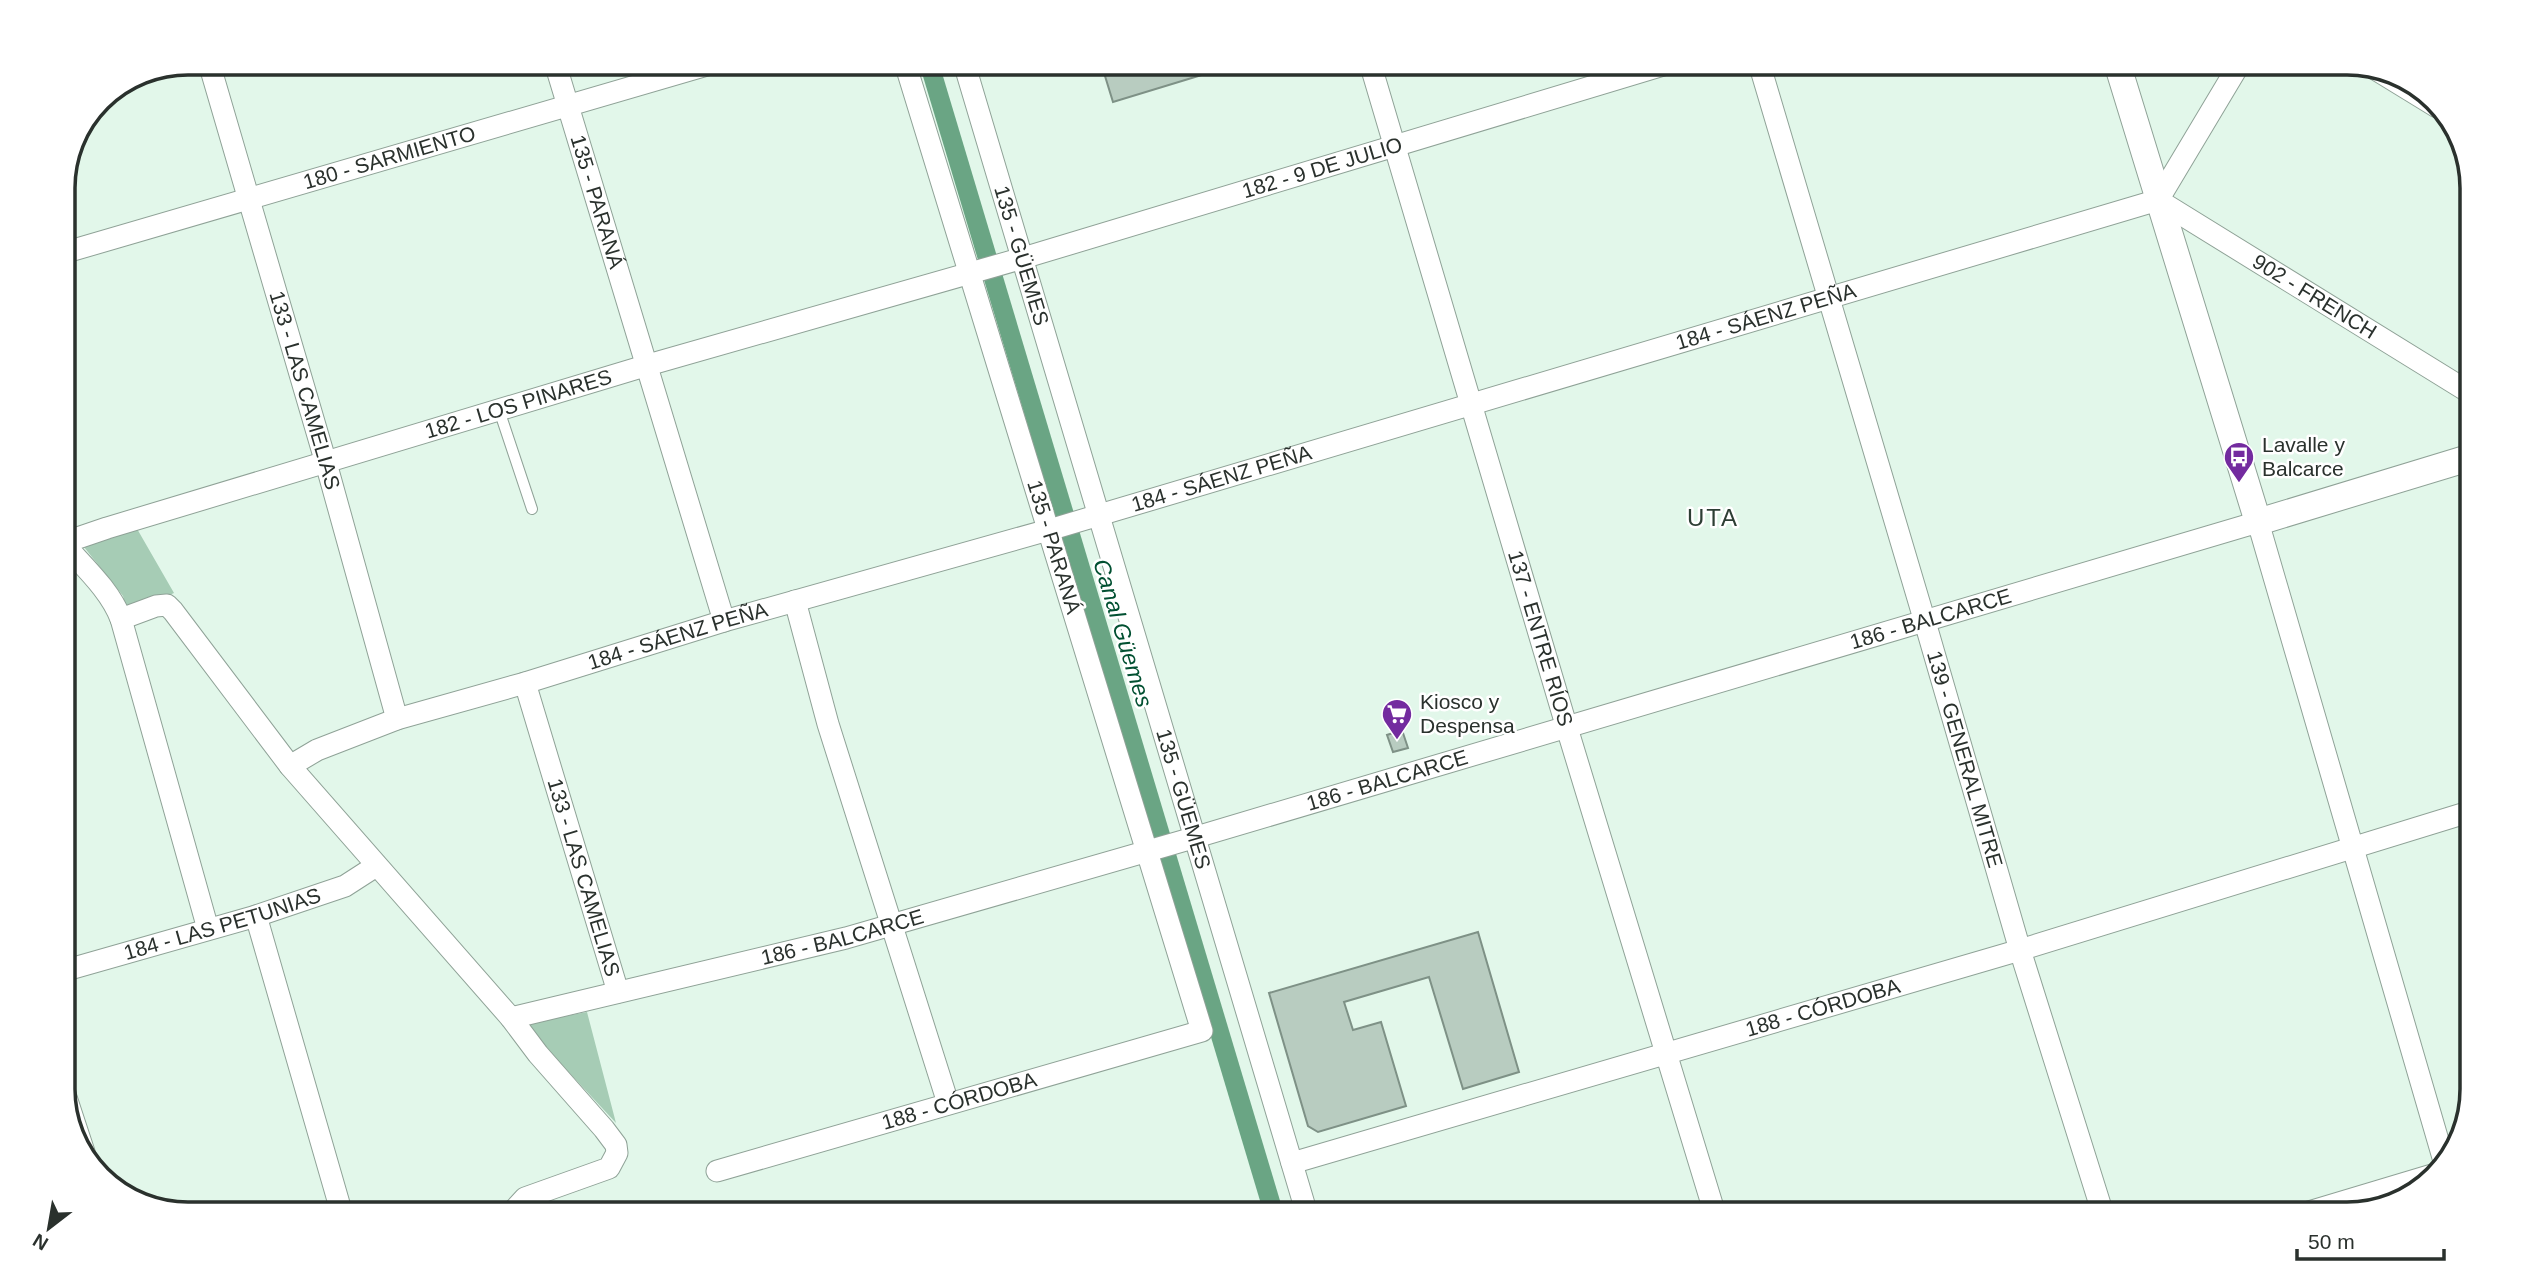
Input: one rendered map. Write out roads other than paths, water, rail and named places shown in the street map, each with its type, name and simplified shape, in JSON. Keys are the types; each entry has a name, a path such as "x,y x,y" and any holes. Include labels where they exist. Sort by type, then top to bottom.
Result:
{"street":[{"name":"133 - LAS CAMELIAS","path":"212,75 326,463 397,719"},
{"name":"135 - PARANÁ","path":"559,75 724,621"},
{"name":"180 - SARMIENTO","path":"75,250 672,75"},
{"name":"135 - PARANÁ","path":"909,75 1054,528 1151,850 1202,1031"},
{"name":"135 - GÜEMES","path":"967,75 1091,517 1303,1202"},
{"name":"137 - ENTRE RÍOS","path":"1374,75 1567,728 1711,1202"},
{"name":"182 - 9 DE JULIO","path":"972,271 1630,75"},
{"name":"139 - GENERAL MITRE","path":"1762,75 2020,950 2099,1202"},
{"path":"2122,75 2258,522 2441,1152"},
{"path":"2158,200 2233,75"},
{"name":"184 - SÁENZ PEÑA","path":"289,766 317,750 397,719 525,683 724,621 1054,528 1828,300 2158,200"},
{"name":"902 - FRENCH","path":"2158,200 2460,387"},
{"name":"182 - LOS PINARES","path":"75,539 648,365 972,271"},
{"path":"2258,522 2460,461"},
{"name":"186 - BALCARCE","path":"512,1018 846,938 1567,728 2258,522"},
{"path":"75,557 116,607 121,619 208,929"},
{"path":"795,601 828,724 948,1103"},
{"path":"121,619 156,606 167,605 289,766 512,1018 538,1054 616,1146 614,1161 601,1173 524,1198 521,1202"},
{"name":"133 - LAS CAMELIAS","path":"525,683 618,992"},
{"name":"188 - CÓRDOBA","path":"1292,1163 2020,950 2460,815"},
{"name":"184 - LAS PETUNIAS","path":"75,968 256,916 345,886 376,866"},
{"path":"256,916 339,1202"},
{"name":"188 - CÓRDOBA","path":"717,1171 1202,1031"},
{"path":"2342,1202 2413,1181"}],"lane":[{"path":"499,410 532,509"}],"place":[{"name":"Lavalle y Balcarce","path":"2239,484"},
{"name":"Kiosco y Despensa","path":"1397,741"}],"district":[{"name":"UTA","path":"1713,518"}],"water label":[{"name":"Canal Güemes","path":"1123,633"}]}
